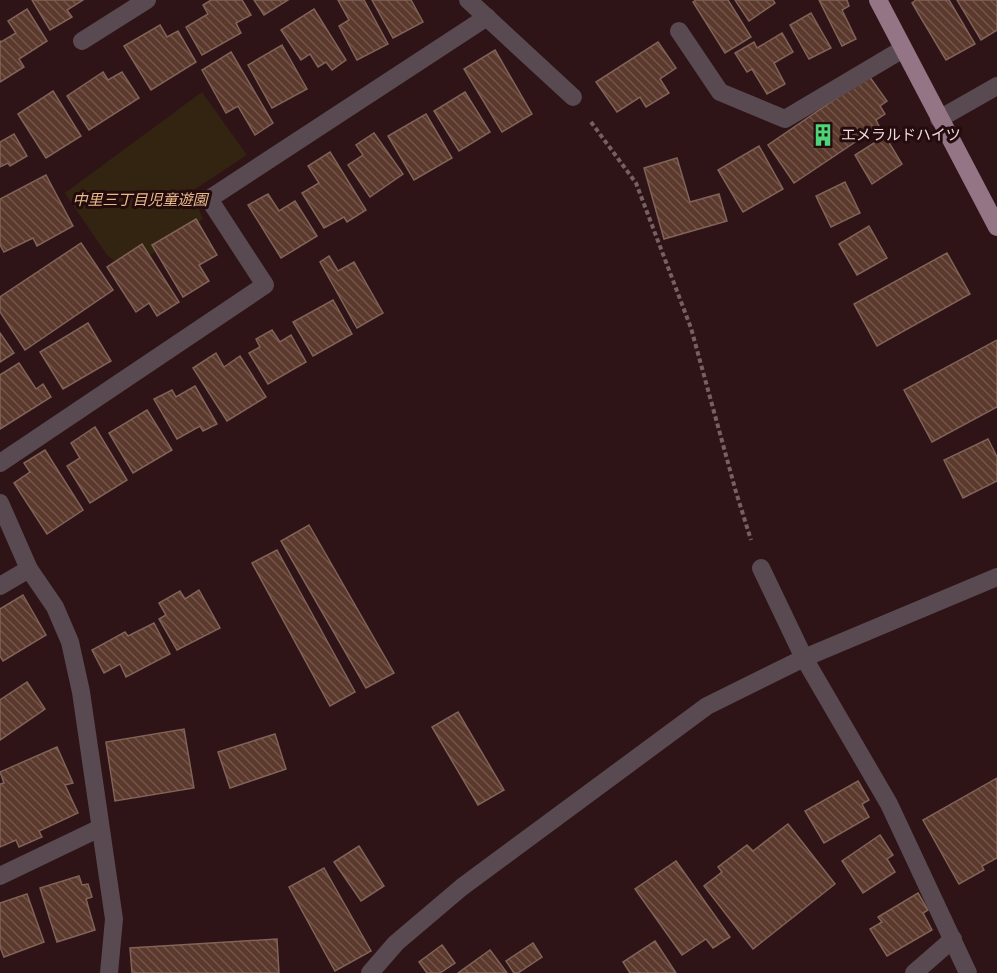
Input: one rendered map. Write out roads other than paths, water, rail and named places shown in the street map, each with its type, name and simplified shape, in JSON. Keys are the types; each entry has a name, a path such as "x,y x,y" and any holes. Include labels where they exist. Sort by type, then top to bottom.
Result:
{"main road":[{"path":"878,0 997,227"}],"street":[{"path":"82,41 147,0"},
{"path":"468,0 573,97"},
{"path":"0,463 265,285 209,199 487,17"},
{"path":"679,31 720,92 785,119 903,48"},
{"path":"939,119 997,86"},
{"path":"0,503 29,569 55,607 70,642 81,692 114,919 109,973"},
{"path":"761,568 804,658 889,804 968,973"},
{"path":"0,586 29,569"},
{"path":"370,973 396,943 462,887 707,706 804,658 997,577"},
{"path":"0,876 100,828"},
{"path":"914,973 953,939"}],"place":[{"name":"エメラルドハイツ","path":"823,135"}],"park label":[{"name":"中里三丁目児童遊園","path":"140,200"}]}
